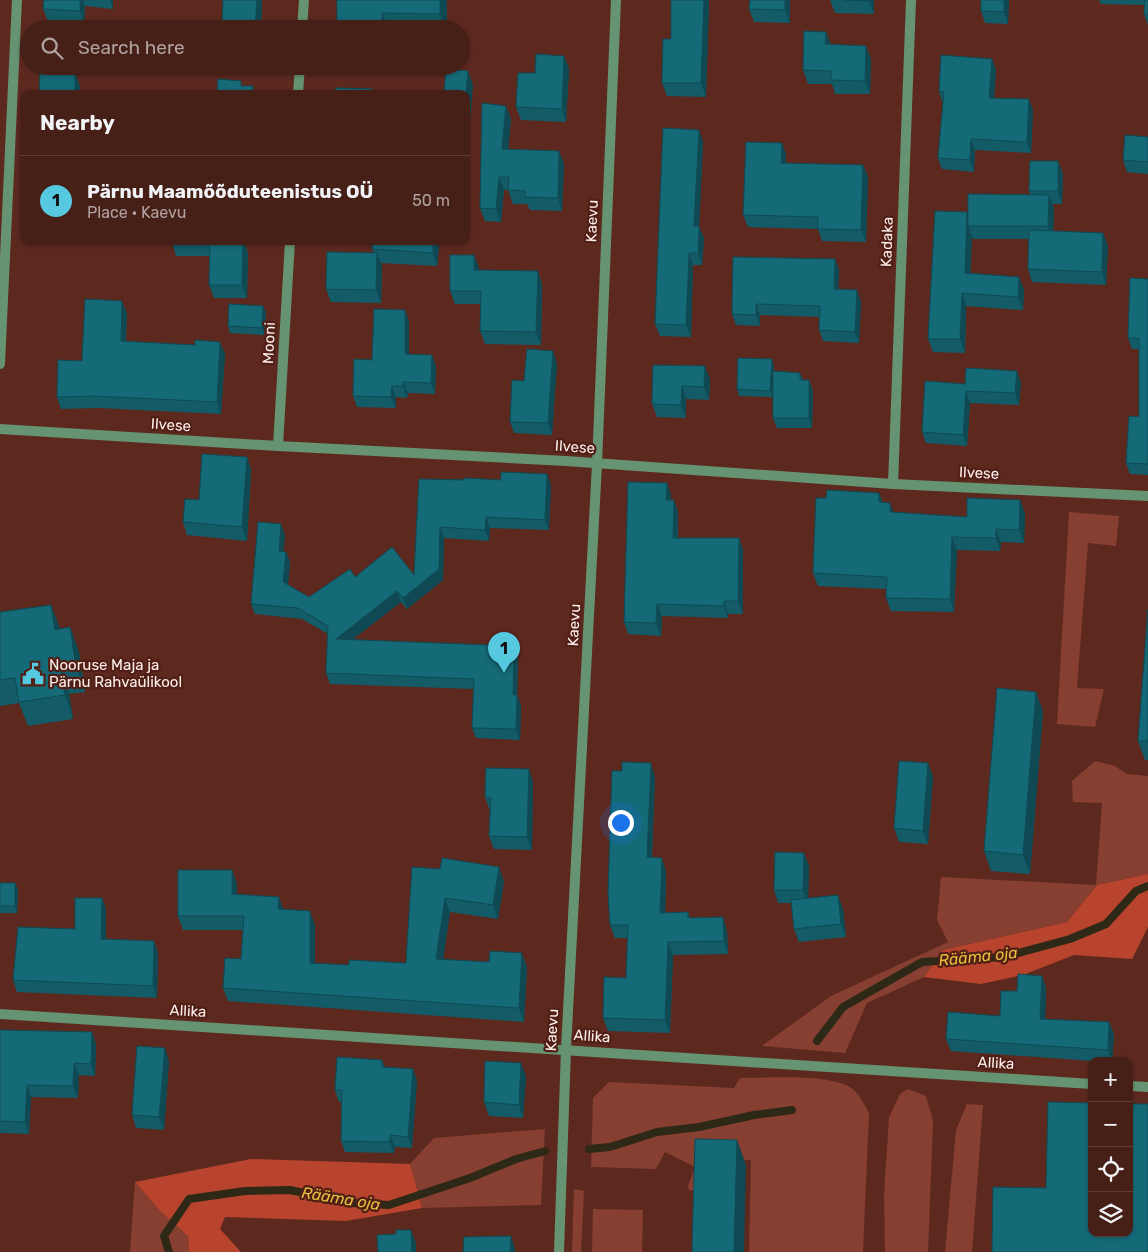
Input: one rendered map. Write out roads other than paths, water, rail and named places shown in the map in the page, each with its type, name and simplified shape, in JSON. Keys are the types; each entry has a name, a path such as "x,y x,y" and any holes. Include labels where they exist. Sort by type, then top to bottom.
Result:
{"street":[{"path":"0,364 17,0"},
{"path":"303,20 304,0"},
{"name":"Kaevu","path":"559,1252 566,1049 598,464 616,0"},
{"name":"Kadaka","path":"893,484 911,0"},
{"path":"298,90 299,75"},
{"name":"Mooni","path":"278,446 290,245"},
{"name":"Ilvese","path":"0,429 598,464 893,484 1148,496"},
{"name":"Allika","path":"0,1014 1088,1084"},
{"path":"1133,1086 1148,1087"}],"waterway":[{"name":"Rääma oja","path":"817,1041 843,1007 922,962 1004,957 1070,939 1106,924 1136,891 1148,886"},
{"name":"Rääma oja","path":"589,1149 610,1147 657,1132 699,1127 754,1115 792,1110"},
{"name":"Rääma oja","path":"169,1252 164,1236 189,1199 245,1191 290,1190 352,1203 389,1205 470,1178 516,1159 545,1151"}],"place":[{"name":"Pärnu Maamõõduteenistus OÜ","path":"504,673"},
{"name":"Nooruse Maja ja Pärnu Rahvaülikool","path":"33,674"}]}
